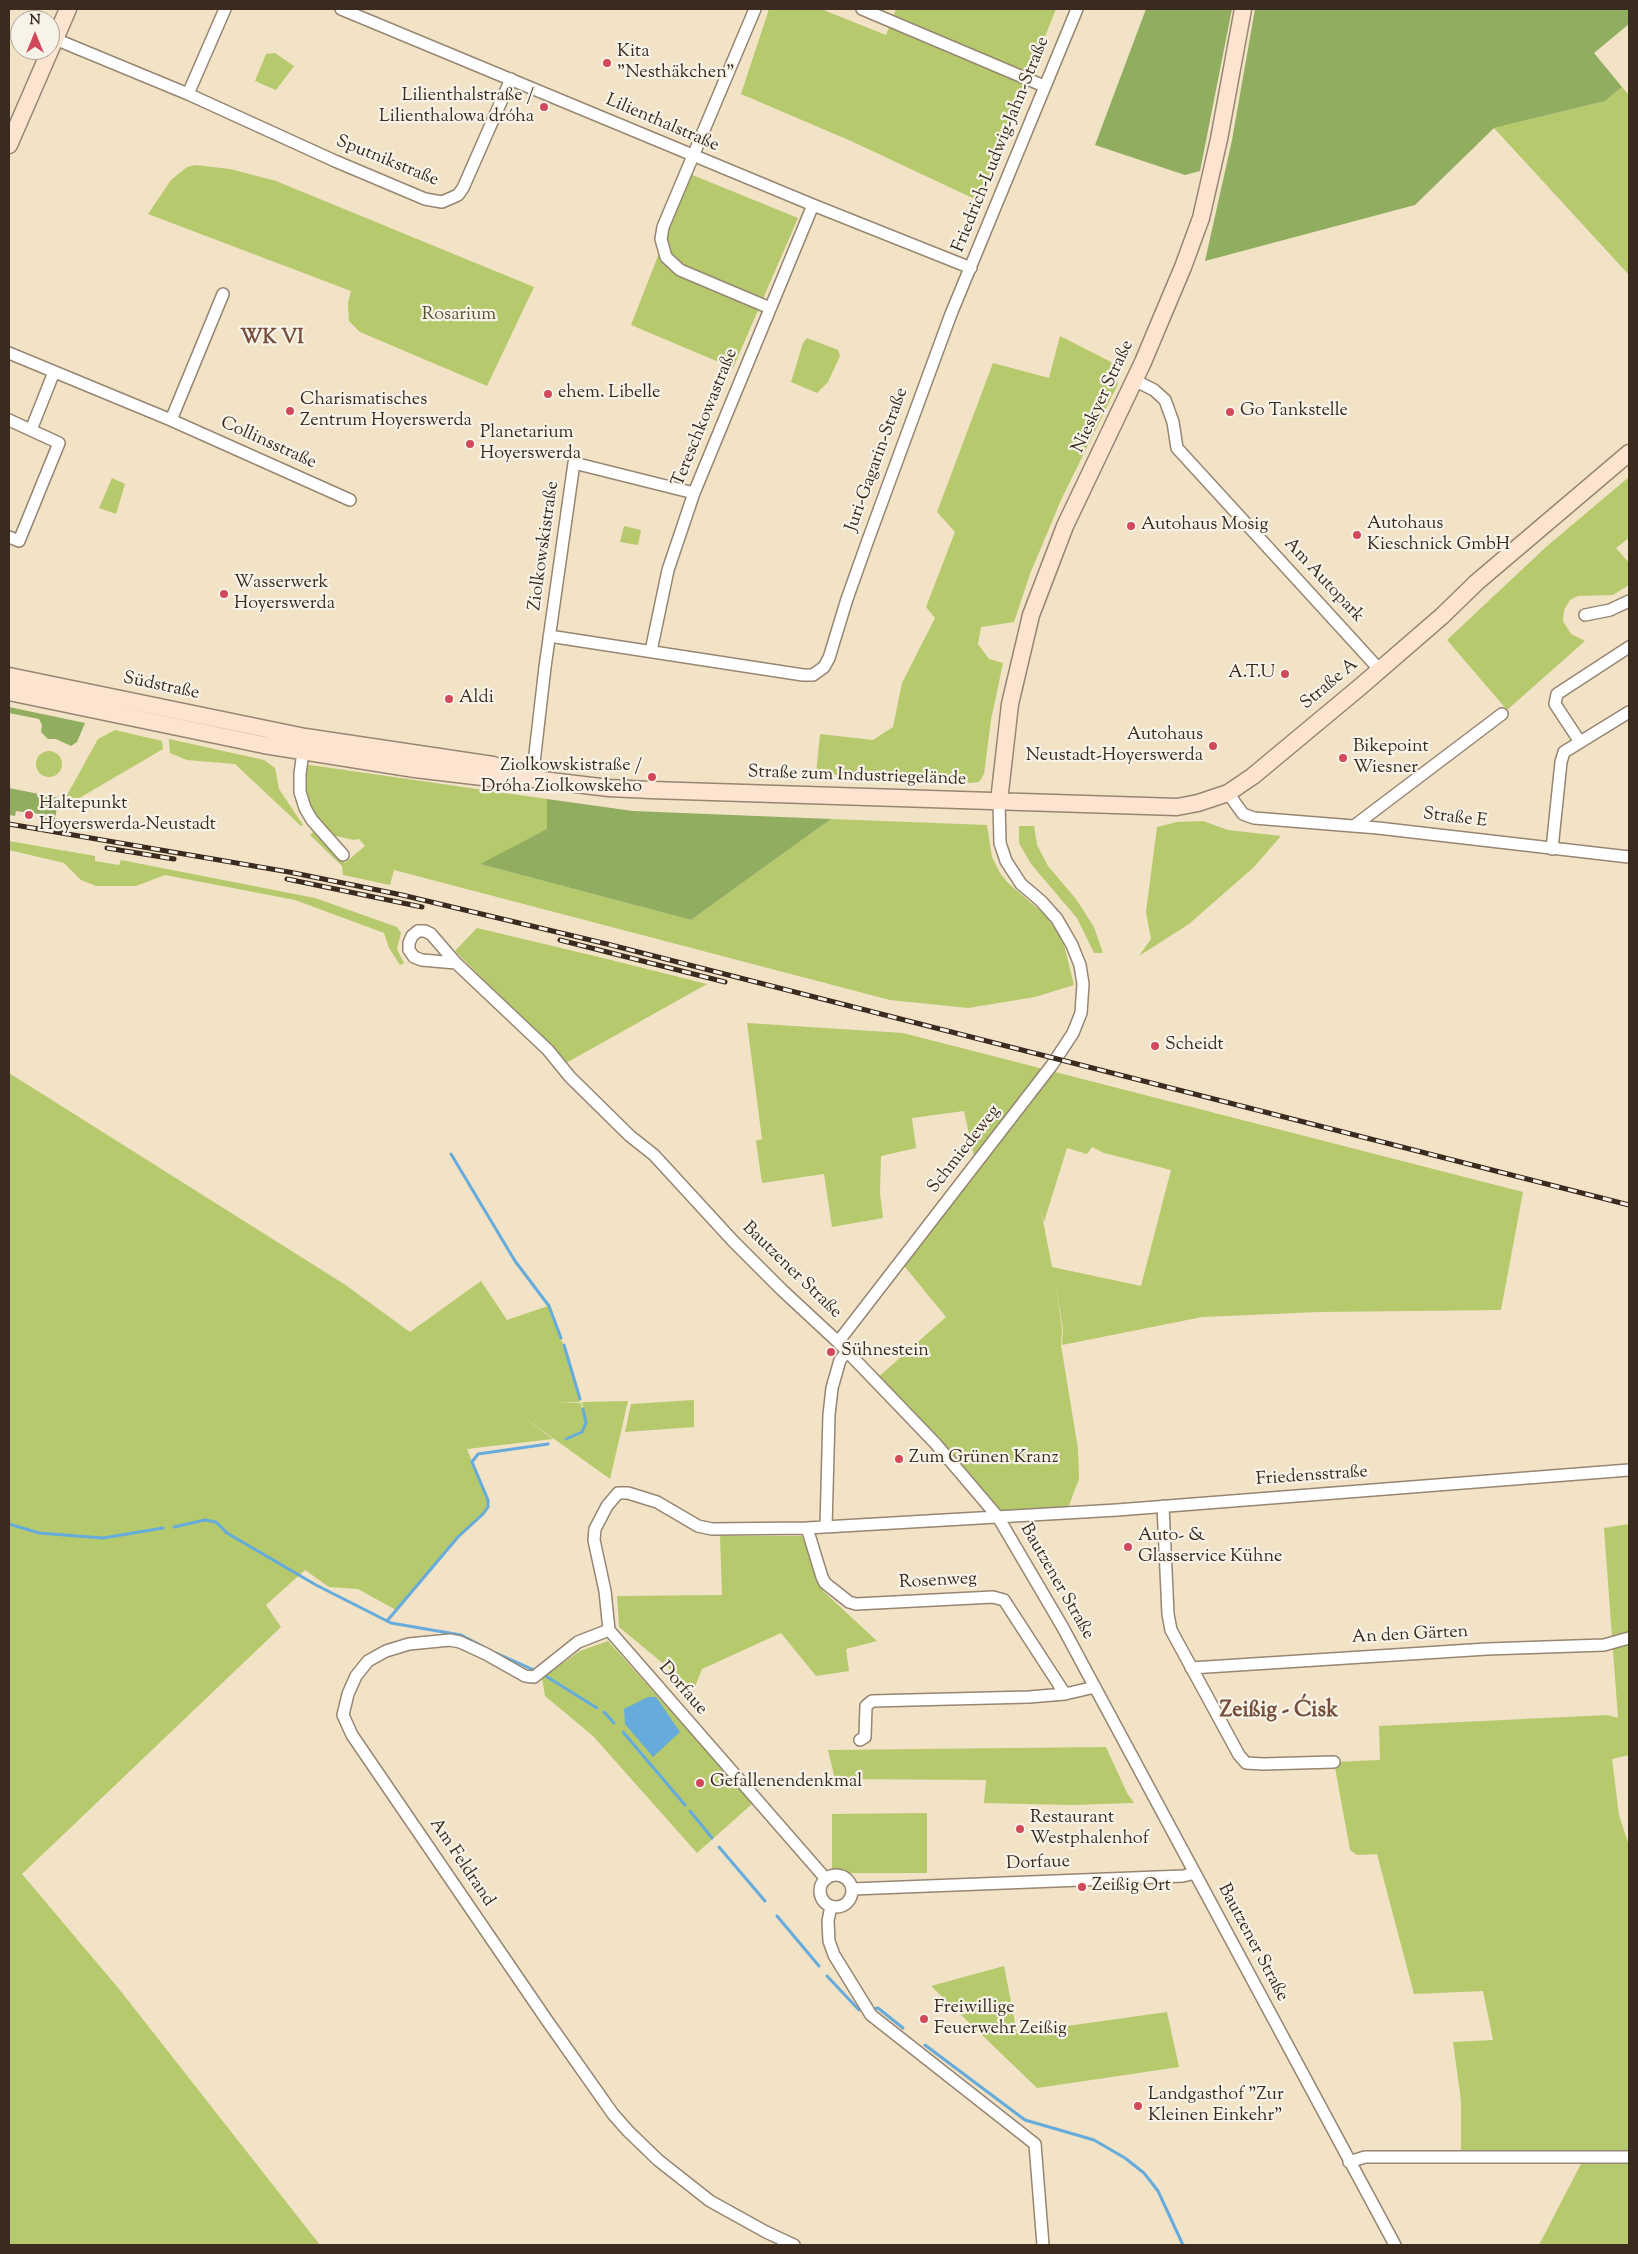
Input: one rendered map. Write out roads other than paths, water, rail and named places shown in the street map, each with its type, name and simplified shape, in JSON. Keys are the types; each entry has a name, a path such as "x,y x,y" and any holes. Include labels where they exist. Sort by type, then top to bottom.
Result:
{"main road":[{"path":"60,27 68,9"},
{"name":"Nieskyer Straße","path":"999,801 1010,704 1031,615 1065,526 1134,380 1183,267 1201,218 1219,139 1243,9"},
{"path":"9,145 46,60"},
{"name":"Straße A","path":"999,801 1177,807 1198,803 1228,793 1253,776 1380,670 1442,616 1477,582 1629,453"},
{"name":"Südstraße","path":"9,676 304,744"},
{"name":"Südstraße","path":"9,692 107,714 304,744"},
{"name":"Straße zum Industriegelände","path":"304,744 493,766 528,779 651,790 999,801"}],"street":[{"path":"188,94 225,9"},
{"name":"Lilienthalstraße","path":"341,9 692,156 971,268"},
{"path":"755,9 661,232 662,245 666,257 680,270 770,308"},
{"path":"862,9 877,12 1044,86"},
{"name":"Friedrich-Ludwig-Jahn-Straße","path":"971,268 1077,9"},
{"name":"Sputnikstraße","path":"60,41 188,94 335,161 425,199 442,202 458,194 463,188 511,79"},
{"name":"Tereschkowastraße","path":"651,651 668,570 694,493 813,205"},
{"name":"Juri-Gagarin-Straße","path":"824,668 829,658 870,532 951,314 971,268"},
{"path":"171,420 223,294"},
{"name":"Collinsstraße","path":"9,353 171,420 350,500"},
{"path":"31,430 54,372"},
{"name":"Am Autopark","path":"1134,380 1154,390 1165,400 1173,422 1177,448 1380,670"},
{"path":"9,420 59,443 19,541 9,537"},
{"name":"Ziolkowskistraße","path":"528,779 574,463 694,493"},
{"path":"1586,615 1610,610 1629,601"},
{"name":"Ziolkowskistraße","path":"549,636 803,675 813,675 824,668"},
{"path":"1580,742 1555,704 1558,694 1629,647"},
{"path":"1552,849 1561,762 1564,752 1629,712"},
{"name":"Straße E","path":"1354,826 1502,714"},
{"path":"304,744 300,792 305,808 312,820 343,855"},
{"name":"Straße E","path":"1228,793 1243,814 1254,818 1354,826 1629,857"},
{"name":"Schmiedeweg","path":"838,1342 1061,1053 1073,1034 1081,1013 1083,984 1080,965 1072,945 1057,919 1041,901 1021,884 1006,861 1000,843 999,801"},
{"name":"Bautzener Straße","path":"456,962 548,1050 570,1077 623,1129 654,1155 733,1241 838,1342 936,1443 998,1517 1062,1626 1395,2245"},
{"path":"826,1527 831,1397 840,1360 847,1352"},
{"name":"Friedensstraße","path":"998,1517 1629,1470"},
{"path":"609,1630 605,1591 594,1540 595,1529 607,1506 618,1493 628,1493 657,1502 698,1526 712,1529 807,1528 998,1517"},
{"path":"1163,1506 1168,1614 1171,1630 1239,1755 1246,1762 1263,1764 1334,1762"},
{"name":"Rosenweg","path":"807,1528 825,1583 849,1602 856,1604 993,1597 1004,1600 1065,1694"},
{"name":"Dorfaue","path":"609,1630 826,1879"},
{"name":"Am Feldrand","path":"609,1630 578,1642 534,1677 525,1676 486,1654 460,1642 450,1640 409,1644 386,1651 368,1661 356,1676 348,1694 343,1715 352,1735 613,2114 658,2160 710,2201 794,2245"},
{"name":"An den Gärten","path":"1191,1668 1438,1652 1604,1645 1629,1638"},
{"path":"860,1740 865,1737 866,1706 872,1701 929,1701 1065,1694 1095,1687"},
{"name":"Dorfaue","path":"852,1889 1183,1876 1195,1873"},
{"path":"835,1876 841,1876 850,1883 852,1889 852,1895 847,1903 842,1906 831,1906 826,1903 821,1895 821,1889 826,1879 835,1876"},
{"path":"831,1906 828,1921 834,1955 871,2015 1035,2144 1043,2245"},
{"path":"1349,2162 1365,2157 1629,2156"}],"water":[{"path":"648,1697 656,1697 680,1732 653,1757 625,1724 624,1709"}],"waterway":[{"path":"451,1154 515,1261 549,1306 561,1338"},
{"path":"564,1345 580,1399"},
{"path":"566,1439 582,1432 586,1423 583,1409"},
{"path":"387,1621 458,1537 488,1507 488,1500 472,1462 478,1454 548,1444"},
{"path":"174,1527 205,1520 216,1522 227,1533 316,1585 391,1623 461,1635 484,1647"},
{"path":"9,1524 39,1533 103,1538 163,1528"},
{"path":"496,1653 534,1670"},
{"path":"544,1675 597,1708"},
{"path":"604,1712 614,1723"},
{"path":"623,1732 685,1805"},
{"path":"690,1811 712,1838"},
{"path":"719,1847 765,1901"},
{"path":"777,1916 819,1966"},
{"path":"827,1976 859,2010"},
{"path":"873,2009 878,2008 903,2028"},
{"path":"925,2045 1025,2120 1094,2140 1125,2158 1144,2173 1158,2191 1183,2245"}],"railway":[{"path":"9,824 289,872 402,895 607,944 1629,1205"},
{"path":"107,848 174,859"},
{"path":"287,879 422,907"},
{"path":"560,940 725,982"}],"place":[{"name":"Kita \"Nesthäkchen\"","path":"607,63"},
{"name":"Lilienthalstraße / Lilienthalowa dróha","path":"544,107"},
{"name":"ehem. Libelle","path":"548,394"},
{"name":"Charismatisches Zentrum Hoyerswerda","path":"290,411"},
{"name":"Go Tankstelle","path":"1230,412"},
{"name":"Planetarium Hoyerswerda","path":"470,444"},
{"name":"Autohaus Mosig","path":"1131,526"},
{"name":"Autohaus Kieschnick GmbH","path":"1357,535"},
{"name":"Wasserwerk Hoyerswerda","path":"224,594"},
{"name":"A.T.U","path":"1285,674"},
{"name":"Aldi","path":"449,699"},
{"name":"Autohaus Neustadt-Hoyerswerda","path":"1213,746"},
{"name":"Bikepoint Wiesner","path":"1343,758"},
{"name":"Ziolkowskistraße / Dróha Ziolkowskeho","path":"652,777"},
{"name":"Haltepunkt Hoyerswerda-Neustadt","path":"29,815"},
{"name":"Scheidt","path":"1155,1046"},
{"name":"Sühnestein","path":"831,1352"},
{"name":"Zum Grünen Kranz","path":"899,1459"},
{"name":"Auto- & Glasservice Kühne","path":"1128,1547"},
{"name":"Gefallenendenkmal","path":"700,1783"},
{"name":"Restaurant Westphalenhof","path":"1020,1829"},
{"name":"Zeißig Ort","path":"1082,1887"},
{"name":"Freiwillige Feuerwehr Zeißig","path":"924,2019"},
{"name":"Landgasthof \"Zur Kleinen Einkehr\"","path":"1138,2106"}],"district":[{"name":"WK VI","path":"272,340"},
{"name":"Zeißig - Ćisk","path":"1279,1712"}],"park label":[{"name":"Rosarium","path":"459,316"}]}
